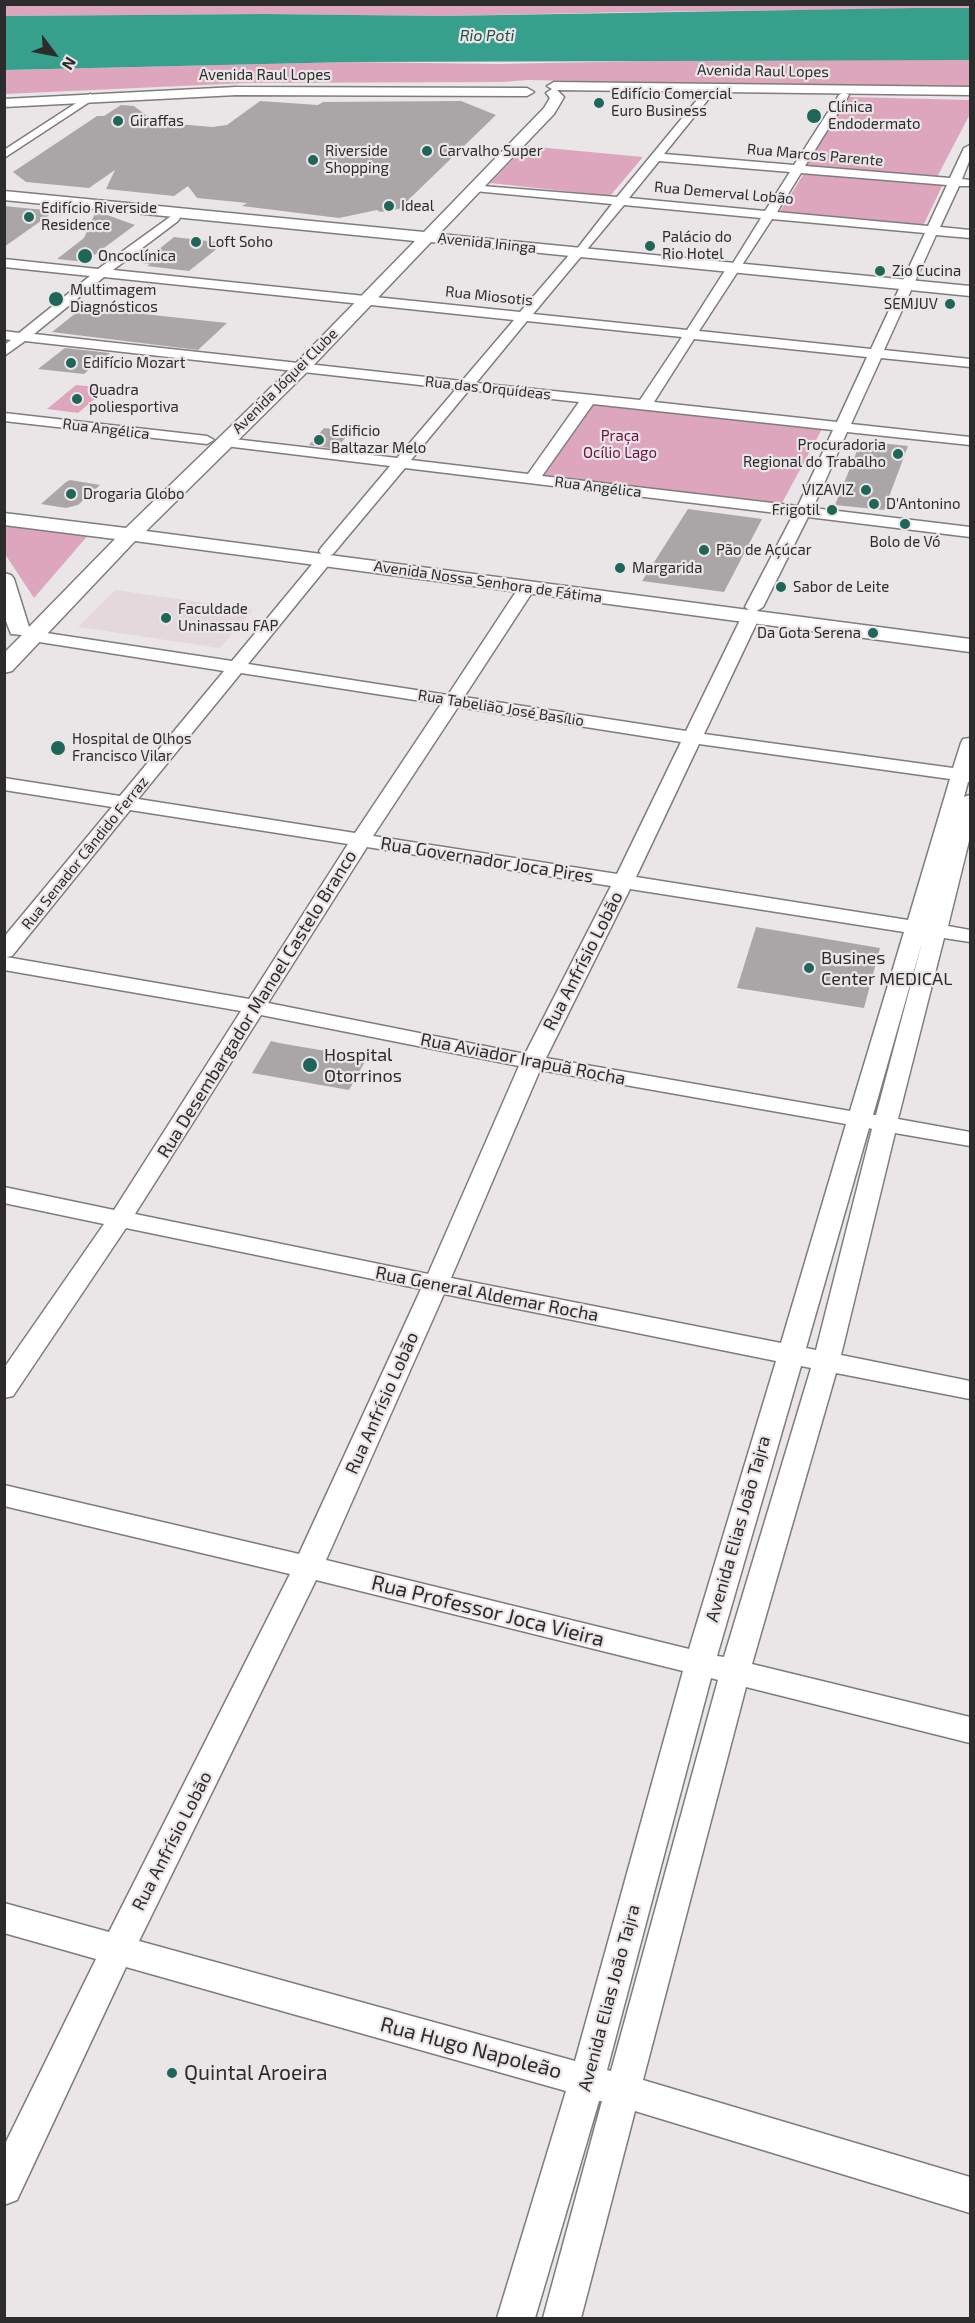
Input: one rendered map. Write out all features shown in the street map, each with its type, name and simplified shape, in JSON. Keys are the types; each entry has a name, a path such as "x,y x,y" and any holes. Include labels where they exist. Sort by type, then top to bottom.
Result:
{"main road":[{"path":"529,91 539,84 554,90"},
{"name":"Avenida Raul Lopes","path":"4,97 234,86 529,91"},
{"name":"Avenida Raul Lopes","path":"554,90 681,86 970,91"},
{"name":"Avenida Raul Lopes","path":"554,90 970,97"},
{"name":"Avenida Jóquei Clube","path":"416,239 474,187 549,111 556,102 554,90"},
{"name":"Avenida Raul Lopes","path":"4,103 236,91 529,91"},
{"name":"Avenida Jóquei Clube","path":"216,441 281,366 357,299 537,110 541,103 529,91"},
{"name":"Avenida Ininga","path":"4,195 576,255 970,291"},
{"name":"Avenida Ininga","path":"4,201 416,239"},
{"name":"Avenida Ininga","path":"908,287 970,296"},
{"name":"Avenida Jóquei Clube","path":"4,666 19,636 216,441 301,368 357,299"},
{"name":"Avenida Nossa Senhora de Fátima","path":"4,510 127,529 752,611 970,646"},
{"name":"Avenida Nossa Senhora de Fátima","path":"4,519 127,529"},
{"name":"Avenida Nossa Senhora de Fátima","path":"326,555 527,588 970,635"},
{"path":"4,579 19,636"}],"street":[{"name":"Rua Senador Cândido Ferraz","path":"4,951 326,555 465,386 623,200 711,91"},
{"path":"645,405 799,169 844,95"},
{"path":"4,155 90,97"},
{"name":"Rua Anfrísio Lobão","path":"4,2187 117,1950 308,1567 436,1284 532,1062 694,738 752,611 803,512 970,148"},
{"name":"Rua Marcos Parente","path":"656,157 970,183"},
{"name":"Rua Demerval Lobão","path":"474,187 970,234"},
{"path":"4,352 101,273 174,218"},
{"name":"Rua Miosotis","path":"4,263 970,363"},
{"name":"Rua das Orquídeas","path":"4,335 970,441"},
{"path":"532,479 590,399"},
{"name":"Rua Angélica","path":"4,417 970,532"},
{"name":"Rua Desembargador Manoel Castelo Branco","path":"4,1389 120,1219 361,840 527,588"},
{"name":"Rua Tabelião José Basílio","path":"19,636 238,666 694,738 966,776"},
{"name":"Avenida Elias João Tajra","path":"516,2319 587,2080 700,1663 789,1354 873,1122 927,929 966,776 970,743"},
{"name":"Rua Governador Joca Pires","path":"4,784 970,936"},
{"name":"Avenida Elias João Tajra","path":"927,929 967,829 970,801"},
{"name":"Rua Aviador Irapuã Rocha","path":"4,963 255,1007 532,1062 970,1139"},
{"name":"Avenida Elias João Tajra","path":"562,2319 735,1672 826,1361 873,1122"},
{"name":"Rua General Aldemar Rocha","path":"4,1195 970,1390"},
{"name":"Rua Professor Joca Vieira","path":"4,1495 308,1567 970,1730"},
{"name":"Rua Hugo Napoleão","path":"4,1918 587,2080 970,2195"}],"shaded area":[{"name":"Faculdade Uninassau FAP","path":"115,590 253,610 220,648 78,627"}],"green space":[{"path":"970,4 970,8 444,16 263,14 5,16 4,5"},
{"path":"695,60 970,60 970,89 528,80 247,83 5,94 5,70 351,62 497,64"},
{"path":"849,97 970,100 970,114 937,177 805,165"},
{"path":"526,146 643,157 610,196 490,183"},
{"path":"805,172 943,184 923,226 779,213"},
{"name":"Quadra poliesportiva","path":"76,385 108,388 78,413 47,409"},
{"name":"Praça Ocílio Lago","path":"593,402 822,429 782,503 540,476"},
{"path":"5,523 90,533 34,598 5,554"}],"water":[{"name":"Rio Poti","path":"970,8 970,60 351,62 5,70 5,16 263,14 444,16"}],"building":[{"name":"Riverside Shopping","path":"260,101 318,105 323,102 461,101 496,115 399,209 380,212 377,210 339,218 242,206 247,203 197,198 188,186 174,196 106,189 115,170 89,188 26,182 13,172 97,116 104,116 121,105 134,106 147,116 161,118 155,122 212,127 227,125"},
{"path":"4,206 55,211 4,247"},
{"path":"96,211 135,225 85,262 57,259 84,238"},
{"path":"174,237 224,243 189,271 147,266 150,264 142,263"},
{"path":"82,308 227,323 198,350 52,332"},
{"name":"Edifício Mozart","path":"65,348 110,353 84,374 38,369"},
{"path":"324,428 351,431 336,449 309,445"},
{"path":"861,441 908,446 884,510 835,505"},
{"name":"Drogaria Globo","path":"70,480 100,485 78,505 66,508 41,504 66,482"},
{"name":"Pão de Açúcar","path":"688,509 762,519 724,592 642,581"},
{"name":"Busines Center MEDICAL","path":"756,927 880,948 864,1008 737,988"},
{"name":"Hospital Otorrinos","path":"271,1041 367,1058 349,1090 252,1073"}],"place":[{"name":"Edifício Comercial Euro Business","path":"599,103"},
{"name":"Clínica Endodermato","path":"814,116"},
{"name":"Giraffas","path":"118,121"},
{"name":"Carvalho Super","path":"427,151"},
{"name":"Riverside Shopping","path":"313,160"},
{"name":"Ideal","path":"389,206"},
{"name":"Edifício Riverside Residence","path":"29,217"},
{"name":"Loft Soho","path":"196,242"},
{"name":"Palácio do Rio Hotel","path":"650,246"},
{"name":"Oncoclínica","path":"85,256"},
{"name":"Zio Cucina","path":"880,271"},
{"name":"Multimagem Diagnósticos","path":"56,299"},
{"name":"SEMJUV","path":"950,304"},
{"name":"Edifício Mozart","path":"71,363"},
{"name":"Quadra poliesportiva","path":"77,399"},
{"name":"Edificio Baltazar Melo","path":"319,440"},
{"name":"Procuradoria Regional do Trabalho","path":"898,454"},
{"name":"VIZAVIZ","path":"866,490"},
{"name":"Drogaria Globo","path":"71,494"},
{"name":"D'Antonino","path":"874,504"},
{"name":"Frigotil","path":"832,510"},
{"name":"Bolo de Vó","path":"905,524"},
{"name":"Pão de Açúcar","path":"704,550"},
{"name":"Margarida","path":"620,568"},
{"name":"Sabor de Leite","path":"781,587"},
{"name":"Faculdade Uninassau FAP","path":"166,618"},
{"name":"Da Gota Serena","path":"873,633"},
{"name":"Hospital de Olhos Francisco Vilar","path":"58,748"},
{"name":"Busines Center MEDICAL","path":"809,968"},
{"name":"Hospital Otorrinos","path":"310,1065"},
{"name":"Quintal Aroeira","path":"172,2073"}]}
